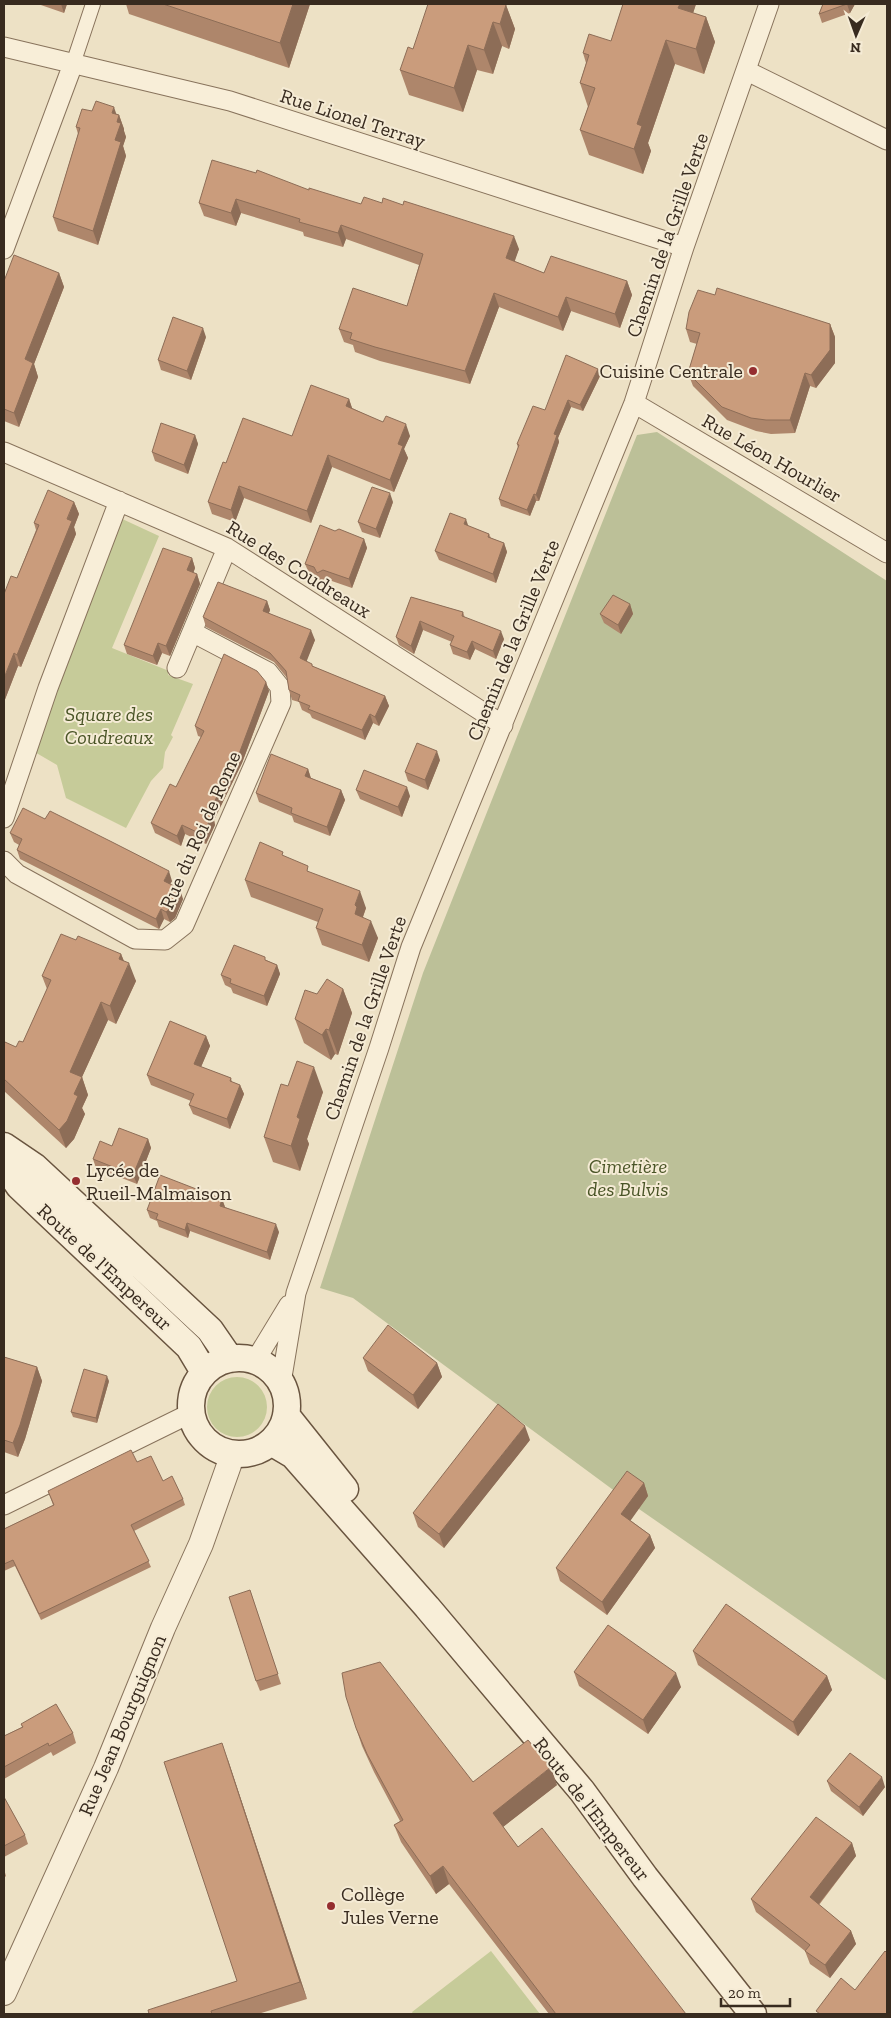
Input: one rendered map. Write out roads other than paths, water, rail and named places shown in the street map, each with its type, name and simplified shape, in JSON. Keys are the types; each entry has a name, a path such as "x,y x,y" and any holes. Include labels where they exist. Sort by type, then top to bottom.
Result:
{"main road":[{"name":"Route de l'Empereur","path":"4,1146 34,1167 210,1330 230,1359"},
{"name":"Route de l'Empereur","path":"4,1164 19,1186 188,1347 204,1372"},
{"path":"230,1359 255,1361 270,1370 281,1383 286,1398 286,1415 281,1430 271,1442 259,1450 245,1454 230,1454 216,1448 204,1439 196,1427 191,1413 192,1398 204,1372 215,1364 230,1359"},
{"name":"Route de l'Empereur","path":"286,1415 370,1519 428,1606"},
{"name":"Route de l'Empereur","path":"271,1442 293,1455 428,1606 582,1791 645,1877 753,2014"}],"street":[{"path":"4,249 73,64 93,4"},
{"name":"Chemin de la Grille Verte","path":"281,1383 296,1293 411,947 634,403 684,247 769,4"},
{"name":"Rue Lionel Terray","path":"4,47 230,101 684,247"},
{"path":"747,71 887,140"},
{"name":"Rue Léon Hourlier","path":"634,403 887,552"},
{"name":"Rue des Coudreaux","path":"4,452 227,548 503,725"},
{"path":"4,818 48,688 119,501"},
{"path":"177,668 227,548"},
{"name":"Rue du Roi de Rome","path":"4,861 17,874 135,939 165,940 184,925 281,703 280,687 268,672 192,632"},
{"name":"Chemin de la Grille Verte","path":"255,1361 296,1293"},
{"path":"4,1505 191,1413"},
{"name":"Rue Jean Bourguignon","path":"4,1993 106,1768 163,1628 201,1544 229,1465 230,1454"}],"place":[{"name":"Cuisine Centrale","path":"753,371"},
{"name":"Lycée de Rueil-Malmaison","path":"76,1181"},
{"name":"Collège Jules Verne","path":"331,1906"}],"park label":[{"name":"Square des Coudreaux","path":"109,726"},
{"name":"Cimetière des Bulvis","path":"628,1178"}]}
